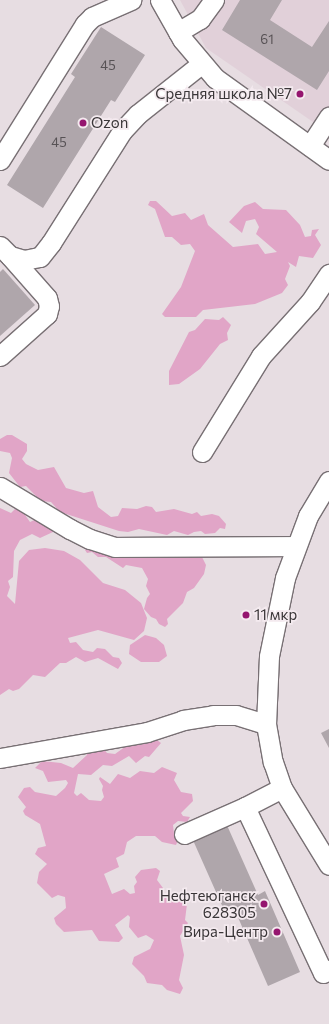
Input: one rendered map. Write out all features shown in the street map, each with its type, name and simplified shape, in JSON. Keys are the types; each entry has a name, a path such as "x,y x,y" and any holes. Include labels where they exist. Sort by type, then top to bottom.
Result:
{"street":[{"path":"0,160 85,24 92,17 131,0"},
{"path":"160,0 178,32 201,64 215,78 329,160"},
{"path":"178,32 200,19 214,0"},
{"path":"5,251 24,260 40,257 51,243 122,131 138,114 201,64"},
{"path":"310,146 329,117"},
{"path":"0,356 47,314 49,306 47,298 5,251"},
{"path":"202,452 261,356 310,302 329,274"},
{"path":"329,481 308,516 295,546 285,578 270,649 266,724 273,762 282,788 329,865"},
{"path":"0,487 70,529 90,539 115,547 295,546"},
{"path":"0,758 147,732 183,720 213,715 236,715 266,724"},
{"path":"184,834 282,788"},
{"path":"244,807 323,973 329,970"}],"shaded area":[{"name":"Средняя школа №7","path":"180,0 329,0 329,133 206,48"},
{"path":"150,201 156,201 172,216 185,213 191,220 204,214 208,225 233,247 258,244 265,254 277,252 256,234 259,227 255,219 246,221 242,233 229,222 244,206 255,202 263,209 286,210 300,225 305,237 311,236 312,230 319,229 315,235 321,245 313,258 299,256 296,267 288,262 290,266 285,279 288,285 282,293 255,304 203,310 196,317 165,317 162,314 181,287 195,251 190,244 181,245 172,237 165,237 155,209 148,205"},
{"path":"223,317 231,325 227,333 228,340 220,344 200,369 179,384 169,385 169,371 189,332 195,330 205,319 219,320"},
{"path":"7,435 12,435 27,444 27,451 22,459 26,464 38,470 54,467 66,488 84,493 93,491 98,507 111,517 118,516 122,508 137,509 146,506 152,507 156,512 174,509 192,514 197,512 201,516 212,514 219,516 226,524 225,529 220,528 215,533 205,534 201,531 188,535 174,531 167,535 139,529 128,532 119,531 60,512 51,502 41,501 26,486 20,487 9,473 12,458 10,453 0,451 0,439"},
{"path":"0,508 11,513 16,508 23,512 30,522 43,516 55,525 53,532 40,538 32,534 20,540 14,551 13,577 8,581 10,587 7,596 15,604 19,561 29,550 45,548 64,551 80,560 103,583 125,590 141,603 147,618 144,631 134,640 98,630 68,638 70,643 76,642 83,650 93,652 97,648 105,649 113,657 119,658 122,663 118,669 98,658 85,662 76,657 66,663 60,663 45,677 33,675 19,689 13,691 9,689 0,695"},
{"path":"88,546 195,553 202,557 206,565 204,574 194,588 187,592 183,603 167,619 168,624 165,627 159,624 156,619 151,617 144,609 147,598 150,594 146,586 148,579 142,568 126,565 123,568 106,557 98,557 92,552 87,553 85,550"},
{"path":"145,635 156,638 164,645 167,656 159,662 141,662 129,654 130,645"},
{"path":"157,740 161,743 149,757 145,756 136,763 129,756 112,766 103,765 91,775 78,774 74,793 77,796 81,793 89,800 101,801 104,797 102,790 103,786 99,779 100,777 110,784 118,774 130,778 140,771 154,773 162,767 177,773 174,780 181,792 192,794 193,801 181,813 183,816 190,817 187,822 178,821 173,825 174,834 178,840 176,845 162,842 155,836 136,836 127,842 124,854 116,858 119,867 104,874 112,894 124,889 130,894 135,893 134,886 137,882 135,877 141,870 156,868 160,871 157,880 163,888 162,895 175,896 186,893 188,896 185,920 188,923 180,936 184,955 179,980 183,988 180,994 167,990 162,985 147,983 144,976 132,964 134,957 150,949 154,940 146,935 138,938 129,927 130,917 128,915 115,925 123,938 119,942 99,941 92,930 64,932 56,924 54,918 66,908 65,897 58,895 52,898 37,883 39,872 47,864 35,854 38,848 46,846 40,824 25,815 23,811 26,807 18,797 24,788 30,787 35,792 56,796 65,788 68,783 66,780 48,782 43,771 35,768 42,761 61,763 73,768 87,755 86,750 102,747 107,753 115,754 129,744 140,745"}],"building":[{"path":"240,0 282,0 270,20 312,47 329,21 329,71 317,90 222,30"},
{"path":"101,27 145,55 115,102 111,100 43,208 7,185 75,77 71,74"},
{"path":"3,269 35,305 0,336 0,272"},
{"path":"329,729 329,748 321,733"},
{"path":"226,823 258,895 265,891 300,972 268,986 233,906 224,910 192,838"}],"place":[{"name":"Средняя школа №7","path":"300,94"},
{"name":"Ozon","path":"83,123"},
{"name":"11 мкр","path":"246,615"},
{"name":"Нефтеюганск 628305","path":"264,904"},
{"name":"Вира-Центр","path":"277,932"}]}
